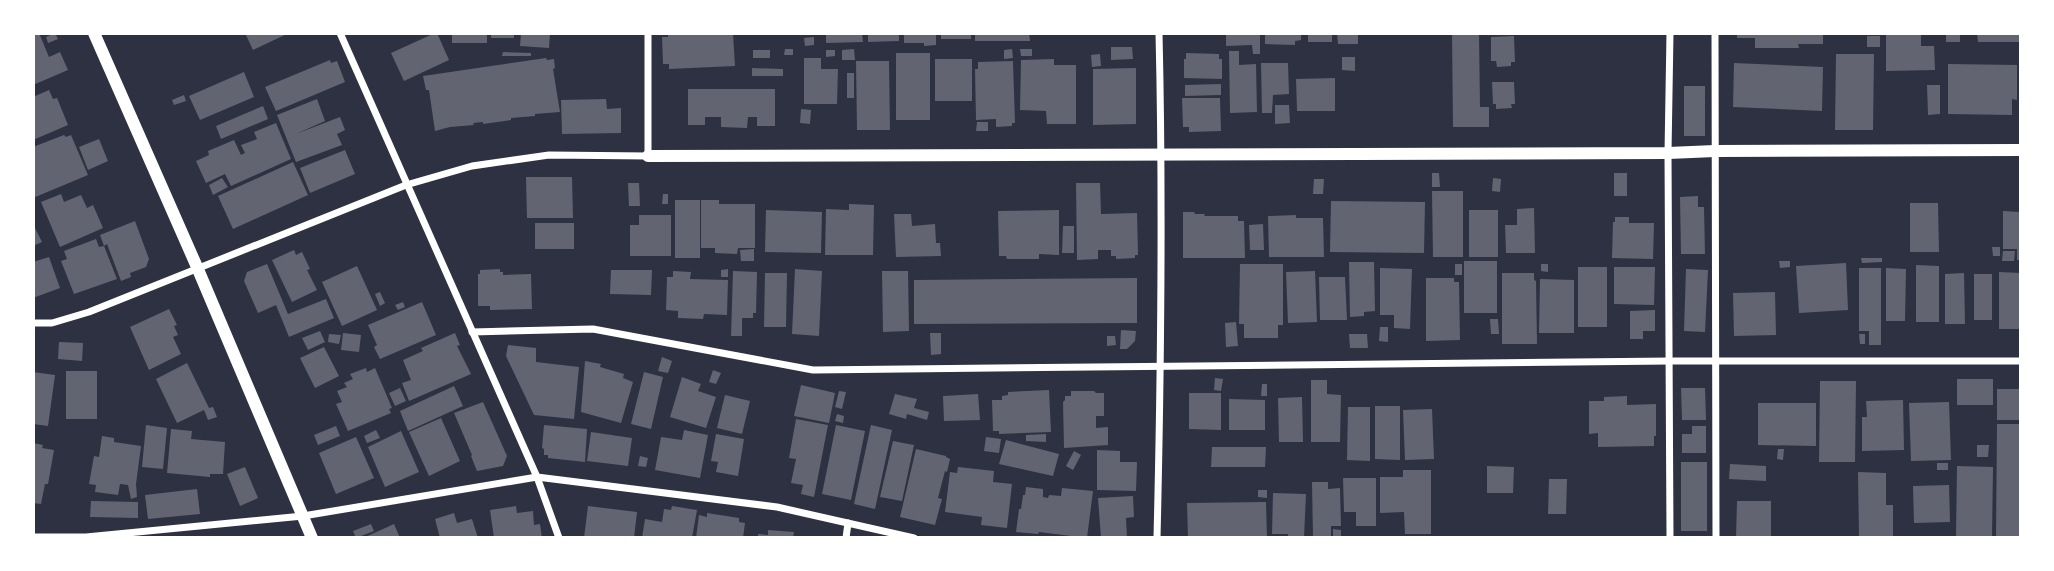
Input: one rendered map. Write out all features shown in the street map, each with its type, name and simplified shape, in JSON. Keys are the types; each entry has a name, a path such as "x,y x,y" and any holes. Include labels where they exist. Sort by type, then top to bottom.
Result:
{"street":[{"path":"94,33 312,538"},
{"path":"340,33 537,477 559,538"},
{"path":"648,33 648,156"},
{"path":"1157,538 1162,154 1159,33"},
{"path":"1670,33 1670,538"},
{"path":"1715,33 1716,538"},
{"path":"33,323 52,323 89,312 406,185 472,166 549,155 2021,150"},
{"path":"472,332 593,329 813,370 1671,361 2021,361"},
{"path":"33,537 86,537 303,516 537,477 777,507 914,538"},
{"path":"846,538 848,523"}],"building":[{"path":"39,33 49,57 60,52 68,70 33,85 33,36"},
{"path":"55,33 58,39 48,43 46,37"},
{"path":"245,33 289,33 253,50"},
{"path":"435,33 449,60 404,81 391,53"},
{"path":"452,33 487,33 487,43 452,43"},
{"path":"491,33 514,33 514,38 491,38"},
{"path":"521,33 550,33 549,48 520,46"},
{"path":"668,33 733,33 735,66 669,69 669,64 663,64 662,37 668,37"},
{"path":"826,33 862,33 863,42 826,43"},
{"path":"868,33 899,33 899,41 868,42"},
{"path":"904,33 936,33 936,45 904,43"},
{"path":"941,33 971,33 971,39 941,39"},
{"path":"975,33 1029,33 1030,41 975,41"},
{"path":"1226,33 1260,33 1260,54 1253,54 1252,45 1226,46"},
{"path":"1265,33 1301,33 1301,40 1295,41 1295,45 1265,44"},
{"path":"1308,33 1332,33 1332,42 1308,42"},
{"path":"1337,33 1358,33 1358,44 1338,44"},
{"path":"1452,33 1479,33 1480,107 1489,107 1489,127 1453,127"},
{"path":"1737,33 1823,33 1823,44 1798,44 1799,48 1755,48 1755,38 1737,38"},
{"path":"1886,33 1921,33 1921,46 1934,46 1935,70 1886,71"},
{"path":"1946,33 1960,33 1960,42 1946,42"},
{"path":"1977,33 2021,33 2021,42 1978,42"},
{"path":"1514,36 1515,62 1511,62 1511,66 1497,67 1496,61 1491,61 1491,37"},
{"path":"1867,36 1880,36 1880,47 1867,47"},
{"path":"814,37 814,45 805,46 804,38"},
{"path":"1111,47 1132,47 1133,59 1111,60"},
{"path":"785,49 793,49 793,55 784,55"},
{"path":"854,49 855,60 842,60 842,50"},
{"path":"1012,49 1013,58 1004,59 1004,50"},
{"path":"1020,49 1032,49 1032,56 1021,56"},
{"path":"753,50 770,50 770,58 753,58"},
{"path":"826,50 835,50 835,56 826,57"},
{"path":"1229,51 1239,51 1239,65 1256,64 1257,112 1230,113"},
{"path":"503,52 531,53 531,56 502,56"},
{"path":"896,53 930,53 930,120 896,120"},
{"path":"1186,53 1219,54 1219,59 1222,59 1222,79 1184,78"},
{"path":"1100,54 1101,66 1092,67 1091,55"},
{"path":"1836,54 1874,54 1873,130 1835,130"},
{"path":"1342,57 1355,57 1355,71 1342,70"},
{"path":"804,58 821,58 821,69 838,69 837,104 804,104"},
{"path":"554,59 553,69 560,112 483,124 473,123 474,125 435,131 429,90 426,90 423,76"},
{"path":"935,59 972,59 972,101 935,101"},
{"path":"1054,59 1054,65 1076,65 1076,124 1047,124 1046,111 1020,110 1021,60"},
{"path":"330,60 331,63 337,61 345,82 276,111 265,87"},
{"path":"856,61 889,61 890,130 857,130"},
{"path":"1013,61 1015,123 1012,123 1012,126 996,127 996,119 976,120 975,69 978,69 978,62"},
{"path":"1261,63 1288,63 1289,94 1273,95 1272,113 1262,113"},
{"path":"1734,63 1823,67 1822,111 1733,107"},
{"path":"1948,64 2017,65 2017,100 2012,99 2012,115 1948,114"},
{"path":"752,68 783,69 783,76 752,76"},
{"path":"1136,68 1136,124 1093,125 1093,69"},
{"path":"244,72 254,97 200,120 189,96"},
{"path":"847,73 854,73 854,98 847,98"},
{"path":"1335,78 1335,111 1297,111 1296,79"},
{"path":"1492,82 1514,82 1515,104 1511,104 1512,108 1496,109 1496,104 1493,104"},
{"path":"1221,84 1221,95 1185,96 1185,85"},
{"path":"1927,85 1940,85 1940,114 1928,115"},
{"path":"1684,86 1705,86 1705,136 1684,136"},
{"path":"688,89 775,89 775,126 757,126 757,117 748,117 747,128 721,127 721,117 705,117 705,125 688,125"},
{"path":"49,90 53,99 57,98 68,125 33,140 33,97"},
{"path":"184,95 186,101 174,105 172,100"},
{"path":"1182,98 1220,98 1221,131 1189,132 1189,127 1183,127"},
{"path":"317,99 325,121 296,134 340,117 345,130 337,134 342,145 296,162 277,115"},
{"path":"606,99 607,109 621,108 621,133 562,134 561,100"},
{"path":"1275,105 1289,105 1290,123 1275,124"},
{"path":"263,106 268,119 221,139 216,126"},
{"path":"801,109 811,110 810,124 800,123"},
{"path":"977,122 988,122 988,131 976,131"},
{"path":"276,123 291,159 231,186 225,174 206,183 196,161 209,155 208,151 234,140 241,155 245,153 241,145 257,139 254,132"},
{"path":"64,135 71,135 88,175 33,198 33,147"},
{"path":"99,139 108,161 88,170 79,147"},
{"path":"345,150 355,174 310,193 300,168"},
{"path":"293,162 308,195 233,229 218,196"},
{"path":"1432,173 1439,173 1440,187 1432,187"},
{"path":"1614,173 1627,173 1627,196 1614,196"},
{"path":"526,177 572,177 573,218 527,218"},
{"path":"222,178 228,187 213,195 209,185"},
{"path":"1493,178 1501,179 1500,192 1492,191"},
{"path":"1314,179 1324,179 1323,194 1313,194"},
{"path":"628,183 639,183 640,206 629,206"},
{"path":"1076,183 1100,183 1101,214 1137,213 1138,255 1135,255 1135,258 1116,259 1116,256 1111,256 1111,250 1098,250 1098,259 1077,260"},
{"path":"1432,191 1463,191 1463,257 1433,257"},
{"path":"61,194 64,202 81,195 87,208 93,205 103,228 60,247 41,202"},
{"path":"663,194 668,194 668,204 662,204"},
{"path":"1698,196 1698,207 1704,207 1705,254 1681,254 1680,197"},
{"path":"675,200 700,200 700,258 675,258"},
{"path":"701,200 719,200 719,204 755,204 755,248 738,248 737,254 715,253 715,248 701,248"},
{"path":"1331,201 1425,202 1424,253 1330,252"},
{"path":"1910,203 1938,203 1939,252 1910,252"},
{"path":"849,204 874,205 873,255 825,255 826,209 849,210"},
{"path":"1534,208 1535,253 1506,253 1505,225 1517,225 1517,209"},
{"path":"766,210 822,212 821,253 765,252"},
{"path":"1059,210 1059,255 1039,254 1039,259 1007,259 1006,256 999,256 998,211"},
{"path":"1469,210 1498,210 1498,257 1469,257"},
{"path":"2003,211 2021,212 2021,260 2017,260 2017,249 2003,249"},
{"path":"1183,212 1205,214 1204,216 1238,216 1238,221 1244,221 1245,258 1183,258"},
{"path":"894,214 911,214 912,226 935,224 936,243 940,243 941,256 896,257"},
{"path":"639,215 671,215 671,256 630,256 630,225 639,225"},
{"path":"1296,215 1296,218 1323,218 1324,257 1269,257 1268,216"},
{"path":"1615,217 1629,217 1629,223 1654,223 1653,259 1612,258"},
{"path":"135,221 149,259 146,267 130,273 131,277 121,281 107,244 104,246 100,235"},
{"path":"535,223 574,223 574,249 535,249"},
{"path":"33,224 42,242 33,246"},
{"path":"1263,224 1264,250 1250,250 1249,225"},
{"path":"1063,226 1074,226 1074,253 1062,253"},
{"path":"96,239 99,247 104,246 117,279 74,294 61,261 67,259 64,251"},
{"path":"1992,247 2000,247 2000,256 1993,256"},
{"path":"754,249 754,261 741,261 740,250"},
{"path":"294,250 296,255 302,252 317,290 292,302 272,260"},
{"path":"2003,251 2015,251 2014,261 2002,261"},
{"path":"49,257 60,288 33,298 33,262"},
{"path":"1861,258 1882,258 1882,262 1862,263"},
{"path":"1464,261 1497,261 1497,313 1464,313"},
{"path":"1779,261 1790,261 1790,267 1780,268"},
{"path":"1349,262 1374,262 1375,311 1364,312 1364,316 1350,317"},
{"path":"1846,263 1848,310 1799,313 1796,266"},
{"path":"267,264 288,314 326,299 334,318 289,337 276,305 258,313 244,281 247,272"},
{"path":"1240,264 1283,264 1283,325 1278,325 1278,338 1244,338 1244,324 1239,324"},
{"path":"1455,264 1462,264 1462,275 1455,275"},
{"path":"1541,264 1548,264 1548,272 1541,271"},
{"path":"1916,265 1939,266 1939,322 1916,322"},
{"path":"357,266 377,310 342,326 322,282"},
{"path":"1578,267 1607,267 1607,327 1578,327"},
{"path":"1614,267 1655,267 1654,305 1614,304"},
{"path":"1380,268 1412,269 1410,329 1394,328 1394,315 1380,315"},
{"path":"1859,268 1881,268 1881,345 1869,345 1869,331 1859,331"},
{"path":"1886,268 1906,269 1905,321 1886,321"},
{"path":"500,269 503,275 531,274 532,309 490,310 490,306 478,306 480,270"},
{"path":"728,269 728,277 721,277 721,270"},
{"path":"795,269 822,271 819,336 792,334"},
{"path":"1686,269 1708,270 1705,332 1684,331"},
{"path":"611,270 652,270 651,295 610,294"},
{"path":"673,271 691,272 690,279 728,280 727,315 704,314 703,319 678,318 678,311 666,310 667,277 673,277"},
{"path":"733,271 757,272 756,313 753,313 753,318 742,318 742,336 731,336"},
{"path":"882,271 908,271 909,331 883,332"},
{"path":"1315,271 1317,322 1288,323 1286,272"},
{"path":"1999,272 2021,273 2021,329 1999,329"},
{"path":"765,273 787,273 786,327 764,327"},
{"path":"1502,273 1534,273 1537,344 1502,344"},
{"path":"1964,273 1965,324 1945,324 1945,274"},
{"path":"1974,274 1992,274 1992,320 1974,320"},
{"path":"1319,277 1345,277 1347,320 1320,320"},
{"path":"1137,278 1137,323 914,324 914,280"},
{"path":"1426,278 1454,278 1454,282 1459,282 1460,340 1426,341"},
{"path":"1540,279 1574,280 1574,333 1539,333"},
{"path":"380,292 385,303 380,306 375,294"},
{"path":"1775,292 1776,335 1734,336 1733,293"},
{"path":"403,302 405,307 398,310 395,305"},
{"path":"422,302 436,335 380,359 368,325"},
{"path":"169,309 177,325 174,326 178,335 173,337 181,354 149,370 130,327"},
{"path":"1655,310 1655,331 1643,331 1643,339 1630,339 1630,311"},
{"path":"1490,319 1498,319 1499,334 1491,334"},
{"path":"1236,322 1238,346 1226,347 1225,323"},
{"path":"1380,327 1388,327 1388,342 1379,341"},
{"path":"1121,330 1136,331 1135,341 1127,349 1120,349"},
{"path":"320,331 325,342 308,350 302,338"},
{"path":"343,333 361,335 359,352 341,350"},
{"path":"455,333 460,345 457,346 471,374 409,401 402,383 411,380 403,360 423,351 421,348"},
{"path":"930,333 941,333 941,354 931,355"},
{"path":"329,334 341,335 339,344 328,342"},
{"path":"1349,334 1367,334 1368,348 1350,348"},
{"path":"1859,334 1865,334 1865,344 1860,344"},
{"path":"1107,336 1115,336 1116,345 1107,346"},
{"path":"59,342 83,343 82,361 58,359"},
{"path":"508,345 536,348 536,362 579,367 574,419 534,415 506,356"},
{"path":"324,347 339,376 315,388 300,358"},
{"path":"662,357 672,361 668,373 658,371"},
{"path":"585,361 601,364 600,367 624,374 623,378 633,382 621,423 581,412"},
{"path":"187,363 209,408 213,407 217,417 208,420 204,410 177,423 156,379"},
{"path":"366,368 367,372 375,368 392,408 389,409 391,413 348,431 336,404 342,402 337,391 347,387 344,383 353,379 350,374"},
{"path":"713,370 721,373 716,384 709,382"},
{"path":"66,371 97,371 97,419 66,419"},
{"path":"33,372 55,375 48,426 33,424"},
{"path":"644,372 663,377 651,429 631,424"},
{"path":"682,377 701,384 698,391 716,397 706,428 670,417"},
{"path":"1215,378 1223,379 1221,391 1214,390"},
{"path":"1957,379 1993,379 1993,405 1957,405"},
{"path":"1311,380 1327,380 1327,394 1341,395 1340,442 1311,442"},
{"path":"1820,381 1856,381 1855,462 1819,462"},
{"path":"1262,384 1267,384 1267,396 1261,396"},
{"path":"801,385 835,393 829,423 794,416"},
{"path":"454,386 463,406 408,431 400,411"},
{"path":"400,388 406,401 395,406 389,393"},
{"path":"1681,388 1705,388 1706,420 1682,420"},
{"path":"1997,389 2021,389 2021,420 1997,420"},
{"path":"1049,390 1051,432 999,434 999,431 993,431 992,400 1002,400 1002,396 1008,395 1008,392"},
{"path":"839,391 846,392 842,409 835,407"},
{"path":"1071,391 1104,393 1104,416 1096,416 1096,428 1108,427 1108,445 1064,448 1063,402 1065,396 1071,396"},
{"path":"1189,393 1221,393 1221,430 1189,429"},
{"path":"895,394 917,399 914,408 929,412 927,420 907,414 906,419 889,414"},
{"path":"978,394 980,420 944,421 943,396"},
{"path":"725,395 750,401 742,434 717,428"},
{"path":"1627,396 1627,405 1656,404 1654,446 1598,447 1598,433 1589,434 1589,401"},
{"path":"1302,397 1303,442 1279,442 1278,398"},
{"path":"1229,399 1265,400 1265,430 1229,430"},
{"path":"1903,400 1904,450 1862,451 1862,417 1867,417 1866,401"},
{"path":"483,402 507,456 503,466 477,471 454,413"},
{"path":"1949,402 1951,460 1911,461 1909,403"},
{"path":"1758,403 1816,403 1816,446 1758,445"},
{"path":"1375,406 1400,406 1400,460 1375,459"},
{"path":"1348,407 1370,407 1370,461 1347,460"},
{"path":"1432,409 1434,459 1405,460 1403,410"},
{"path":"837,414 844,416 843,423 835,421"},
{"path":"441,418 460,461 429,476 409,432"},
{"path":"796,419 828,425 814,497 801,494 803,485 791,483 796,459 789,458"},
{"path":"1997,424 2021,424 2021,538 1996,538"},
{"path":"146,425 167,428 163,469 142,467"},
{"path":"544,425 587,429 585,462 548,458 548,455 544,455"},
{"path":"836,425 865,431 851,500 822,494"},
{"path":"871,425 892,430 875,509 854,504"},
{"path":"336,426 340,436 318,445 314,435"},
{"path":"1692,426 1706,426 1706,453 1682,453 1682,434 1692,434"},
{"path":"171,429 192,431 191,439 225,442 223,474 210,474 210,477 167,473"},
{"path":"376,430 380,438 367,443 364,436"},
{"path":"684,430 708,435 700,478 655,470 661,437 682,440"},
{"path":"401,431 419,472 385,487 368,447"},
{"path":"591,432 632,438 628,466 587,461"},
{"path":"716,434 744,439 738,476 716,472 718,462 711,461"},
{"path":"1046,434 1046,442 1026,441 1026,435"},
{"path":"102,436 114,438 114,442 141,446 137,497 131,499 128,485 120,484 118,495 95,492 96,485 89,484 94,456 99,457"},
{"path":"356,437 374,478 336,494 319,453"},
{"path":"986,437 1001,439 999,453 984,451"},
{"path":"1006,440 1059,454 1053,476 999,464"},
{"path":"893,441 914,445 902,501 880,497"},
{"path":"33,443 54,450 48,484 45,484 41,504 33,503"},
{"path":"1977,445 1989,445 1988,457 1977,457"},
{"path":"1212,447 1266,447 1265,467 1211,467"},
{"path":"916,449 950,459 938,498 942,499 935,525 900,517"},
{"path":"1778,449 1784,449 1783,460 1777,459"},
{"path":"1097,450 1120,451 1120,462 1137,462 1136,491 1097,490"},
{"path":"1074,451 1081,455 1073,470 1066,466"},
{"path":"640,456 648,458 646,467 638,466"},
{"path":"1681,462 1707,462 1707,531 1681,531"},
{"path":"1937,463 1948,463 1948,470 1937,470"},
{"path":"1730,464 1766,466 1766,481 1729,479"},
{"path":"1487,466 1514,467 1513,493 1487,493"},
{"path":"1957,466 1993,467 1992,538 1956,538"},
{"path":"245,467 258,498 240,506 227,474"},
{"path":"958,467 994,471 993,482 1012,484 1007,528 981,525 982,517 945,512 950,472 957,473"},
{"path":"1403,470 1431,470 1431,534 1405,534 1404,512 1380,513 1380,477 1403,477"},
{"path":"1858,472 1886,473 1886,505 1893,505 1893,538 1859,538"},
{"path":"1343,478 1376,478 1376,526 1356,526 1356,512 1344,512"},
{"path":"1549,479 1567,479 1566,514 1548,514"},
{"path":"1312,482 1328,482 1328,489 1340,488 1341,526 1331,526 1331,538 1313,538"},
{"path":"1949,485 1950,522 1914,523 1913,486"},
{"path":"1026,487 1043,489 1043,497 1048,498 1049,495 1061,496 1062,488 1093,491 1087,538 1016,532"},
{"path":"197,489 200,514 148,519 145,495"},
{"path":"1258,490 1267,490 1267,498 1258,497"},
{"path":"1273,493 1306,494 1304,538 1272,534"},
{"path":"1133,496 1134,517 1126,518 1127,538 1101,538 1098,498"},
{"path":"91,501 138,502 138,518 90,517"},
{"path":"1737,501 1771,501 1771,538 1736,538"},
{"path":"1266,502 1267,538 1188,538 1187,503"},
{"path":"516,506 517,513 533,511 534,525 540,524 542,538 494,538 490,510"},
{"path":"588,506 637,512 634,538 584,538"},
{"path":"672,506 697,510 692,538 642,538 645,519 662,522 664,509 671,510"},
{"path":"454,513 457,523 472,519 478,538 440,538 435,519"},
{"path":"707,513 739,518 739,522 745,523 743,538 696,538 699,515 707,517"},
{"path":"371,524 374,531 356,538 353,531"},
{"path":"394,524 400,538 363,538"},
{"path":"1333,529 1341,530 1341,538 1333,538"},
{"path":"768,530 794,532 793,538 758,538 758,534 768,535"}]}
